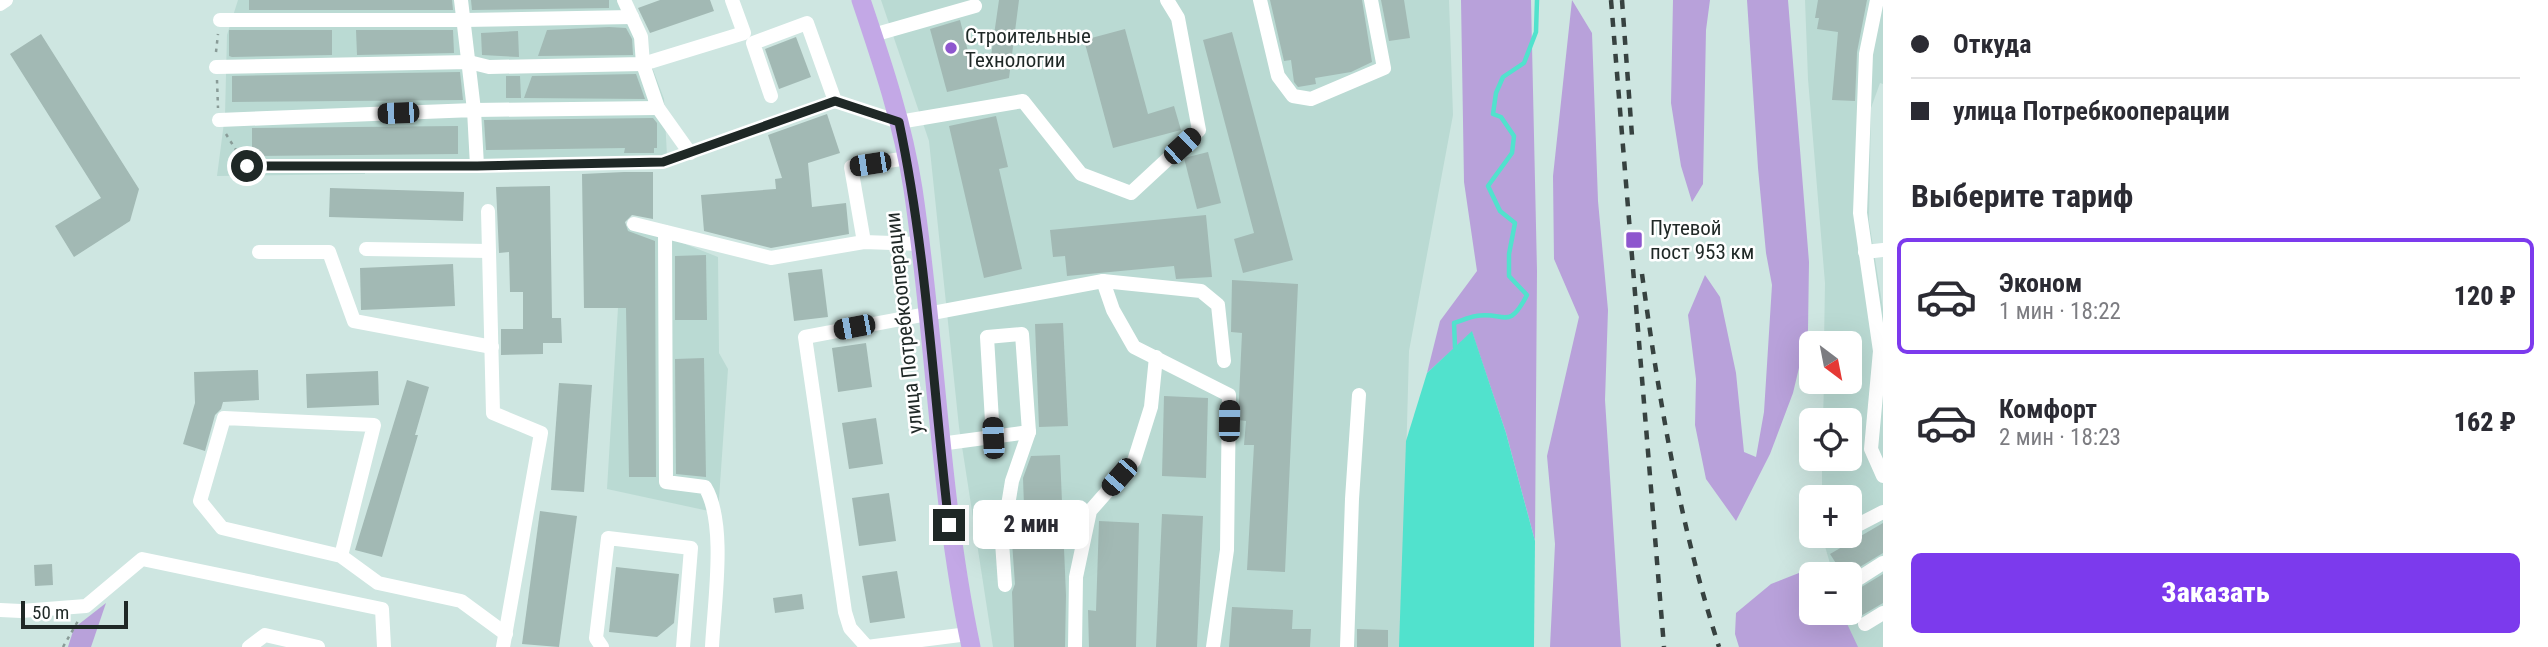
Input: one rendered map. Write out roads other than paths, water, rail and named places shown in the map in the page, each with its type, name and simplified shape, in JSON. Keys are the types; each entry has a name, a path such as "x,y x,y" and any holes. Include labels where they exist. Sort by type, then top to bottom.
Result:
{"main road":[{"name":"улица Потребкооперации","path":"861,0 899,122 906,158 920,244 949,525 970,641"}],"street":[{"path":"0,4 6,0"},
{"path":"461,0 474,110 477,166"},
{"path":"624,0 641,37 643,64 658,108 690,153"},
{"path":"216,67 469,62 489,68 643,64 744,33 732,0"},
{"path":"247,166 477,166 663,162 835,101 899,122 1023,101 1081,174 1130,193 1199,130 1178,18 1167,0"},
{"path":"1260,0 1278,76 1293,96 1311,99 1384,68 1371,0"},
{"path":"1877,0 1866,54 1860,213 1880,351 1871,449 1883,476"},
{"path":"873,35 975,6"},
{"path":"220,20 632,17"},
{"path":"771,96 753,43 807,23 835,101"},
{"path":"219,120 474,110 658,108"},
{"path":"864,242 851,167 906,158"},
{"path":"488,211 493,412 541,433 504,641"},
{"path":"634,224 771,258 864,242 920,244"},
{"path":"665,232 666,482 705,487 713,500 718,539 712,647"},
{"path":"366,249 489,251"},
{"path":"1866,253 1883,250"},
{"path":"259,252 329,252 354,321 492,347"},
{"path":"1103,281 1113,310 1134,347 1229,395 1227,550 1213,647"},
{"path":"970,641 867,647 850,628 845,612 805,337 1103,281 1201,290 1218,305 1224,361"},
{"path":"993,438 987,337 1022,334 1029,432 1012,481 1002,542 1005,585"},
{"path":"1075,647 1076,577 1090,511 1134,461 1151,407 1156,357"},
{"path":"1347,647 1359,395"},
{"path":"341,556 374,425 225,418 200,501 222,528 341,556 378,583 461,601 504,641"},
{"path":"940,444 1029,432"},
{"path":"1862,523 1883,512"},
{"path":"602,647 596,638 608,538 691,548 683,647"},
{"path":"0,610 86,606 142,559 382,609 384,647"},
{"path":"1862,576 1883,563"},
{"path":"1865,624 1883,613"},
{"path":"249,647 265,635 318,647"}],"waterway":[{"path":"1459,352 1455,347 1454,323 1476,316 1510,317 1527,295 1509,276 1509,254 1515,223 1500,211 1488,186 1512,153 1514,136 1501,117 1493,114 1496,93 1503,77 1524,63 1536,32 1537,0"}],"railway":[{"path":"1611,0 1664,647"},
{"path":"1622,0 1632,136"},
{"path":"1642,274 1672,462 1693,555 1719,647"}],"place":[{"name":"Строительные Технологии","path":"951,48"},
{"name":"Путевой пост 953 км","path":"1634,240"}]}
